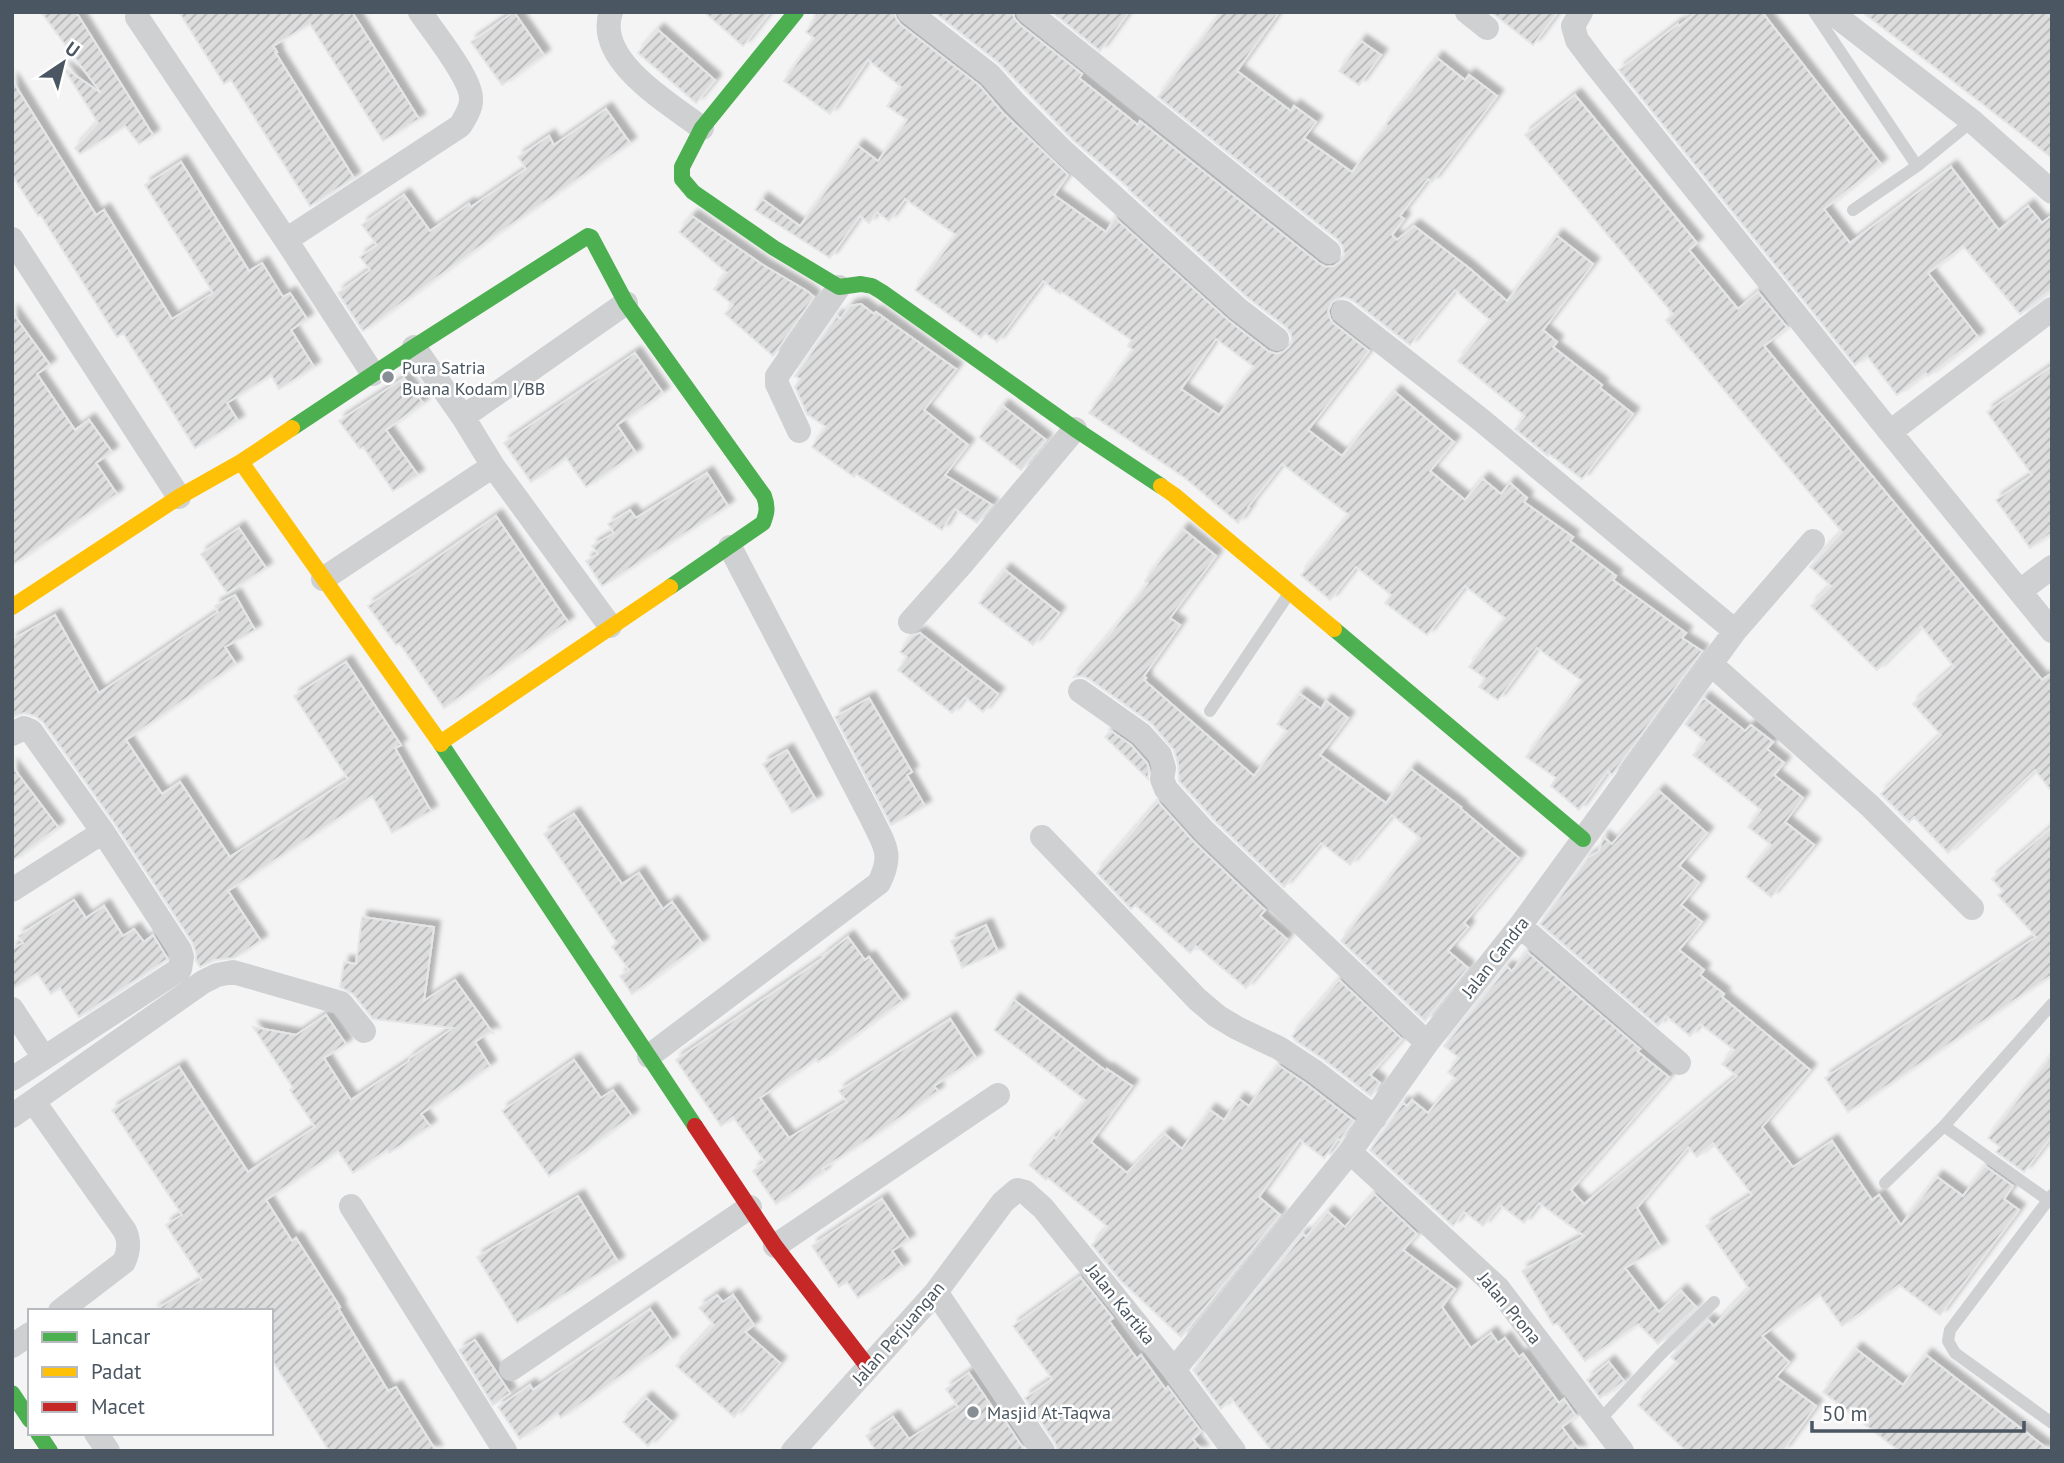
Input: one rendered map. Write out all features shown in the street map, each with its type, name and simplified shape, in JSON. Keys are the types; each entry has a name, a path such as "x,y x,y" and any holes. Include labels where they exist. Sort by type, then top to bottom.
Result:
{"main road":[{"path":"796,12 702,128 682,167 682,179 693,192 839,287 861,284 882,292 1174,495 1583,839"},
{"path":"12,607 588,236 591,237 626,303 764,496 767,514 763,523 730,547 440,743"},
{"path":"240,462 440,743 775,1247 868,1367"},
{"path":"12,1393 28,1417"},
{"path":"26,1451 43,1441"}],"street":[{"path":"286,240 460,126 471,100 467,81 420,12"},
{"path":"611,12 607,25 610,39 631,74 702,128"},
{"path":"909,12 990,75 1063,151 1238,310 1276,339"},
{"path":"1027,12 1329,252"},
{"path":"1467,12 1487,28"},
{"path":"1581,12 1573,26 1577,40 2052,631"},
{"path":"1831,12 1972,121 2052,192"},
{"path":"137,17 373,374"},
{"path":"12,239 179,497"},
{"path":"799,431 777,376 839,287"},
{"path":"463,417 626,303"},
{"path":"1890,432 2052,309"},
{"path":"1343,312 1480,419 1735,631"},
{"path":"414,347 463,417 493,466 610,626"},
{"path":"909,622 1076,429"},
{"path":"323,579 493,466"},
{"name":"Jalan Candra","path":"1174,1370 1350,1152 1427,1044 1520,926 1735,631 1813,541"},
{"path":"649,1056 879,883 886,869 888,854 871,817 730,547"},
{"path":"2020,591 2052,567"},
{"path":"1712,664 1870,806 1972,908"},
{"path":"1080,691 1141,734 1160,755 1166,789 1205,832 1427,1044"},
{"path":"12,734 24,728 31,731 103,832 180,950 182,963 180,970 12,1079"},
{"path":"12,890 103,832"},
{"path":"1042,837 1197,999 1217,1016 1279,1048 1375,1118"},
{"path":"1520,926 1679,1063"},
{"path":"12,1116 203,982 217,975 233,972 341,1003 364,1031"},
{"path":"12,1009 44,1058"},
{"path":"775,1247 998,1095"},
{"path":"34,1102 129,1240 128,1254 124,1262 63,1309"},
{"name":"Jalan Prona","path":"1350,1152 1498,1288 1622,1451"},
{"name":"Jalan Kartika","path":"997,1212 1017,1190 1025,1192 1043,1208 1174,1370 1234,1451"},
{"path":"351,1206 505,1451"},
{"path":"511,1369 750,1207"},
{"name":"Jalan Perjuangan","path":"793,1451 936,1292 997,1212"},
{"path":"936,1292 1043,1451"},
{"path":"12,1346 28,1335"},
{"path":"97,1435 108,1451"}],"lane":[{"path":"1814,12 1917,166"},
{"path":"1853,210 1917,166 1972,121"},
{"path":"1210,710 1290,593"},
{"path":"1885,1183 1944,1126 2052,1004"},
{"path":"1944,1126 2050,1197 1950,1330 1948,1341 1955,1353 2052,1423"},
{"path":"1599,1421 1714,1302"}],"building":[{"path":"41,12 76,12 153,135 139,144 125,126 80,154 75,148 98,123 63,67 101,93"},
{"path":"179,12 352,12 419,119 383,141 310,24 273,46 354,178 310,206 231,80 224,84"},
{"path":"514,12 544,55 502,85 471,42"},
{"path":"704,12 770,12 743,46"},
{"path":"816,12 894,12 900,24 980,86 1003,113 1068,175 1054,195 1106,232 1115,218 1228,320 1268,351 1276,354 1283,352 1292,342 1286,327 1248,298 1073,140 999,63 934,12 1013,12 1019,24 1082,74 1079,78 1138,125 1140,121 1326,267 1334,266 1344,255 1338,240 1158,97 1222,12 1279,12 1237,71 1291,111 1294,106 1316,122 1304,138 1352,172 1437,58 1465,80 1469,75 1497,96 1432,182 1428,179 1400,216 1404,219 1392,235 1397,240 1414,226 1507,301 1557,236 1593,264 1543,330 1557,342 1553,347 1602,385 1600,388 1633,414 1582,479 1549,454 1548,456 1515,429 1525,416 1458,361 1491,321 1455,290 1410,345 1352,300 1344,297 1332,302 1328,311 1333,323 1369,351 1308,430 1342,456 1395,392 1454,442 1430,471 1465,500 1483,479 1501,494 1510,483 1527,498 1524,502 1573,537 1570,541 1616,576 1613,580 1686,633 1682,638 1702,651 1612,775 1608,771 1579,810 1551,786 1556,778 1526,757 1582,681 1537,648 1498,700 1479,687 1485,678 1469,667 1505,618 1465,586 1427,635 1385,603 1391,595 1356,567 1330,600 1301,575 1349,515 1282,464 1238,523 1185,478 1089,413 1133,350 1128,346 1131,340 1043,281 997,342 985,333 981,338 915,290 956,235 905,199 889,221 877,212 869,223 860,216 830,258 755,210 762,199 800,226 858,146 878,161 907,120 887,106 901,87 868,60 830,114 784,81 814,38 806,32","holes":["1216,339 1254,367 1219,415 1181,389"]},
{"path":"1052,12 1129,12 1100,51"},
{"path":"1491,12 1558,12 1533,45"},
{"path":"1697,12 1762,12 1881,164 1824,209 1850,243 1951,167 1999,230 2028,206 2042,223 2052,215 2052,289 2020,314 1963,246 1928,273 1978,337 1928,376 1926,373 1897,395 1867,356 1855,365 1619,70"},
{"path":"1862,12 2052,12 2052,158 1954,82"},
{"path":"658,30 715,80 696,103 638,53"},
{"path":"1361,41 1381,55 1359,85 1339,71"},
{"path":"12,80 96,215 104,210 172,319 213,293 145,185 181,162 249,271 262,263 283,297 290,293 307,319 291,330 314,367 279,389 271,375 227,403 238,421 195,448 123,333 117,337 40,214 38,216 12,175"},
{"path":"1575,95 1697,243 1689,250 1738,309 1758,292 1787,327 1764,346 2042,680 2052,673 2052,792 2035,770 1948,853 1914,817 1909,822 1881,794 1941,735 1913,704 1954,667 1921,626 1877,670 1811,606 1831,586 1810,567 1842,532 1666,320 1673,314 1525,135"},
{"path":"606,109 630,143 363,331 338,293 370,270 360,257 377,245 362,225 404,195 430,231 526,169 518,157 549,136 554,145"},
{"path":"692,216 814,297 773,356 725,314 733,305 714,289 727,273 679,232"},
{"path":"861,304 956,369 924,410 968,445 945,475 992,505 977,523 955,509 942,530 856,474 854,477 812,447 826,427 807,414 795,387 800,379 795,376 837,316 840,319 850,306"},
{"path":"12,312 50,365 37,374 75,430 89,420 112,452 96,463 117,494 12,565"},
{"path":"635,353 663,393 617,425 636,453 586,487 566,458 531,482 504,443"},
{"path":"2052,366 2052,533 2030,548 1996,500 2032,475 1987,412"},
{"path":"404,378 423,403 386,430 418,475 393,491 363,447 360,449 339,421"},
{"path":"1003,406 1046,440 1021,470 979,437"},
{"path":"707,473 728,506 602,586 586,561 598,554 592,546 614,533 608,524 630,510 636,518"},
{"path":"496,516 568,622 444,708 399,643 396,645 368,606"},
{"path":"239,528 266,568 227,593 201,554"},
{"path":"1183,529 1216,556 1170,618 1180,625 1144,676 1144,680 1254,776 1287,731 1277,724 1300,694 1321,709 1326,701 1348,718 1320,755 1386,803 1411,769 1461,807 1519,858 1464,923 1468,927 1448,951 1468,968 1425,1021 1341,941 1420,838 1392,815 1350,865 1321,843 1284,887 1216,822 1179,781 1174,750 1152,724 1089,679 1074,677 1148,583 1145,581"},
{"path":"1005,570 1059,613 1033,645 979,603"},
{"path":"235,595 255,630 225,647 236,664 126,740 162,794 180,782 230,857 348,779 294,696 346,662 401,745 395,748 431,811 392,833 372,796 228,891 261,941 234,958 214,960 200,967 192,942 115,824 43,722 24,713 12,717 12,640 55,615 99,693 218,612 215,606"},
{"path":"920,633 998,694 983,712 965,697 952,713 898,670 907,657 900,652 912,636"},
{"path":"869,698 912,772 907,775 925,806 891,825 835,717"},
{"path":"1704,698 1745,731 1751,725 1773,742 1767,749 1784,763 1774,775 1803,798 1785,822 1814,845 1771,897 1746,877 1771,845 1748,827 1761,810 1693,755 1705,741 1685,724"},
{"path":"1111,731 1131,745 1147,763 1148,779 1105,737"},
{"path":"787,750 816,800 792,813 763,764"},
{"path":"12,766 58,827 12,861"},
{"path":"1659,791 1707,833 1679,866 1699,883 1681,905 1702,922 1679,950 1704,970 1700,975 1724,994 1722,997 1810,1070 1762,1127 1793,1167 1832,1141 1872,1200 1879,1195 1901,1225 1937,1177 1963,1196 1985,1166 2013,1186 2004,1199 2019,1210 1940,1315 1899,1285 1842,1326 1819,1294 1762,1336 1789,1362 1776,1377 1816,1406 1783,1451 1686,1451 1638,1405 1678,1364 1671,1357 1708,1320 1714,1326 1749,1289 1706,1226 1752,1195 1713,1143 1697,1157 1688,1147 1637,1208 1661,1247 1625,1268 1659,1312 1681,1291 1696,1307 1658,1344 1638,1324 1585,1361 1557,1323 1553,1325 1522,1271 1584,1236 1539,1203 1524,1223 1500,1205 1483,1226 1464,1212 1453,1226 1370,1150 1403,1103 1407,1106 1412,1100 1428,1113 1456,1079 1448,1072 1459,1058 1444,1046 1507,967 1512,971 1527,952 1669,1077 1571,1190 1584,1204 1737,1076 1722,1064 1734,1050 1700,1024 1690,1036 1666,1016 1658,1026 1540,924 1588,858 1599,851 1603,837 1612,844"},
{"path":"1158,802 1194,842 1265,910 1260,916 1287,939 1246,988 1196,946 1190,953 1135,905 1131,909 1097,873"},
{"path":"574,814 622,884 639,873 663,909 672,902 702,943 632,994 620,976 629,970 612,947 617,943 544,834"},
{"path":"2052,827 2052,975 1848,1112 1825,1078 2036,937 1998,895 2003,891 1992,879"},
{"path":"74,900 86,918 104,906 123,936 134,929 144,942 153,935 167,958 79,1017 60,988 51,994 37,973 12,989 12,949 23,943 18,936"},
{"path":"362,917 434,927 424,1001 455,980 493,1033 489,1032 475,1042 490,1066 421,1114 430,1126 389,1153 387,1150 353,1173 338,1151 266,1200 292,1241 296,1238 340,1307 338,1308 388,1391 396,1387 436,1451 329,1451 273,1361 273,1309 157,1309 202,1280 166,1225 182,1215 112,1110 179,1067 248,1172 315,1127 253,1027 296,1035 326,1015 346,1044 324,1058 351,1100 453,1028 373,1019 353,994 340,987 344,962 356,964"},
{"path":"986,925 998,952 962,968 951,941"},
{"path":"848,937 865,960 869,957 902,1001 818,1062 816,1059 760,1098 789,1138 847,1102 839,1091 950,1019 976,1058 934,1086 938,1091 822,1169 824,1171 776,1204 753,1171 765,1162 733,1117 721,1126 676,1060 824,957"},
{"path":"1339,980 1402,1039 1370,1075 1380,1083 1371,1096 1292,1036"},
{"path":"1014,1000 1106,1071 1107,1069 1132,1086 1091,1142 1127,1173 1165,1134 1182,1149 1210,1110 1224,1120 1239,1099 1249,1106 1278,1065 1354,1121 1324,1158 1300,1140 1259,1197 1280,1215 1181,1337 1120,1280 1092,1245 1108,1227 1029,1165 1054,1137 1056,1139 1085,1100 994,1030"},
{"path":"2052,1055 2052,1136 2024,1172 1996,1152 2000,1147 1988,1138"},
{"path":"574,1060 601,1098 613,1090 632,1116 549,1176 502,1111"},
{"path":"1374,1194 1417,1234 1403,1250 1455,1289 1442,1307 1471,1348 1491,1333 1498,1343 1505,1338 1519,1357 1523,1354 1559,1403 1564,1399 1576,1416 1562,1427 1580,1451 1272,1451 1231,1398 1221,1409 1193,1370 1303,1234 1306,1237 1328,1212 1345,1227"},
{"path":"578,1196 618,1262 517,1323 477,1257"},
{"path":"882,1199 909,1240 892,1251 903,1267 858,1298 847,1282 839,1287 812,1246"},
{"path":"1080,1277 1113,1318 1109,1321 1137,1359 1141,1355 1201,1431 1193,1439 1202,1451 1058,1451 1025,1398 1052,1379 1013,1326"},
{"path":"717,1295 723,1302 733,1295 754,1325 745,1332 780,1363 734,1417 676,1366 714,1325 699,1308"},
{"path":"650,1309 672,1340 561,1418 557,1413 520,1439 498,1407 530,1385 533,1390"},
{"path":"475,1340 510,1393 493,1405 459,1350"},
{"path":"1856,1349 1903,1385 1926,1355 2050,1451 1899,1451 1823,1392"},
{"path":"1609,1362 1624,1381 1600,1398 1587,1380"},
{"name":"Masjid At-Taqwa","path":"969,1373 1025,1451 876,1451 866,1436 893,1417 909,1439 958,1407 946,1389"},
{"path":"646,1398 671,1421 648,1446 623,1422"}],"traffic: fast":[{"path":"796,12 702,128 682,167 682,179 693,192 774,248 839,287 861,284 882,292 1075,429 1161,486"},
{"path":"292,428 414,347 588,236 591,237 626,303 764,496 766,503 763,523 670,587"},
{"path":"1334,629 1583,839"},
{"path":"441,744 695,1126"},
{"path":"12,1393 28,1417"},
{"path":"39,1435 50,1451"}],"traffic: slow":[{"path":"12,607 179,497 241,462 292,428"},
{"path":"241,462 441,744"},
{"path":"1161,486 1334,629"},
{"path":"440,743 670,587"}],"traffic: jam":[{"path":"695,1126 775,1246 868,1367"}],"place":[{"name":"Pura Satria Buana Kodam I/BB","path":"388,377"},
{"name":"Masjid At-Taqwa","path":"973,1412"}]}
